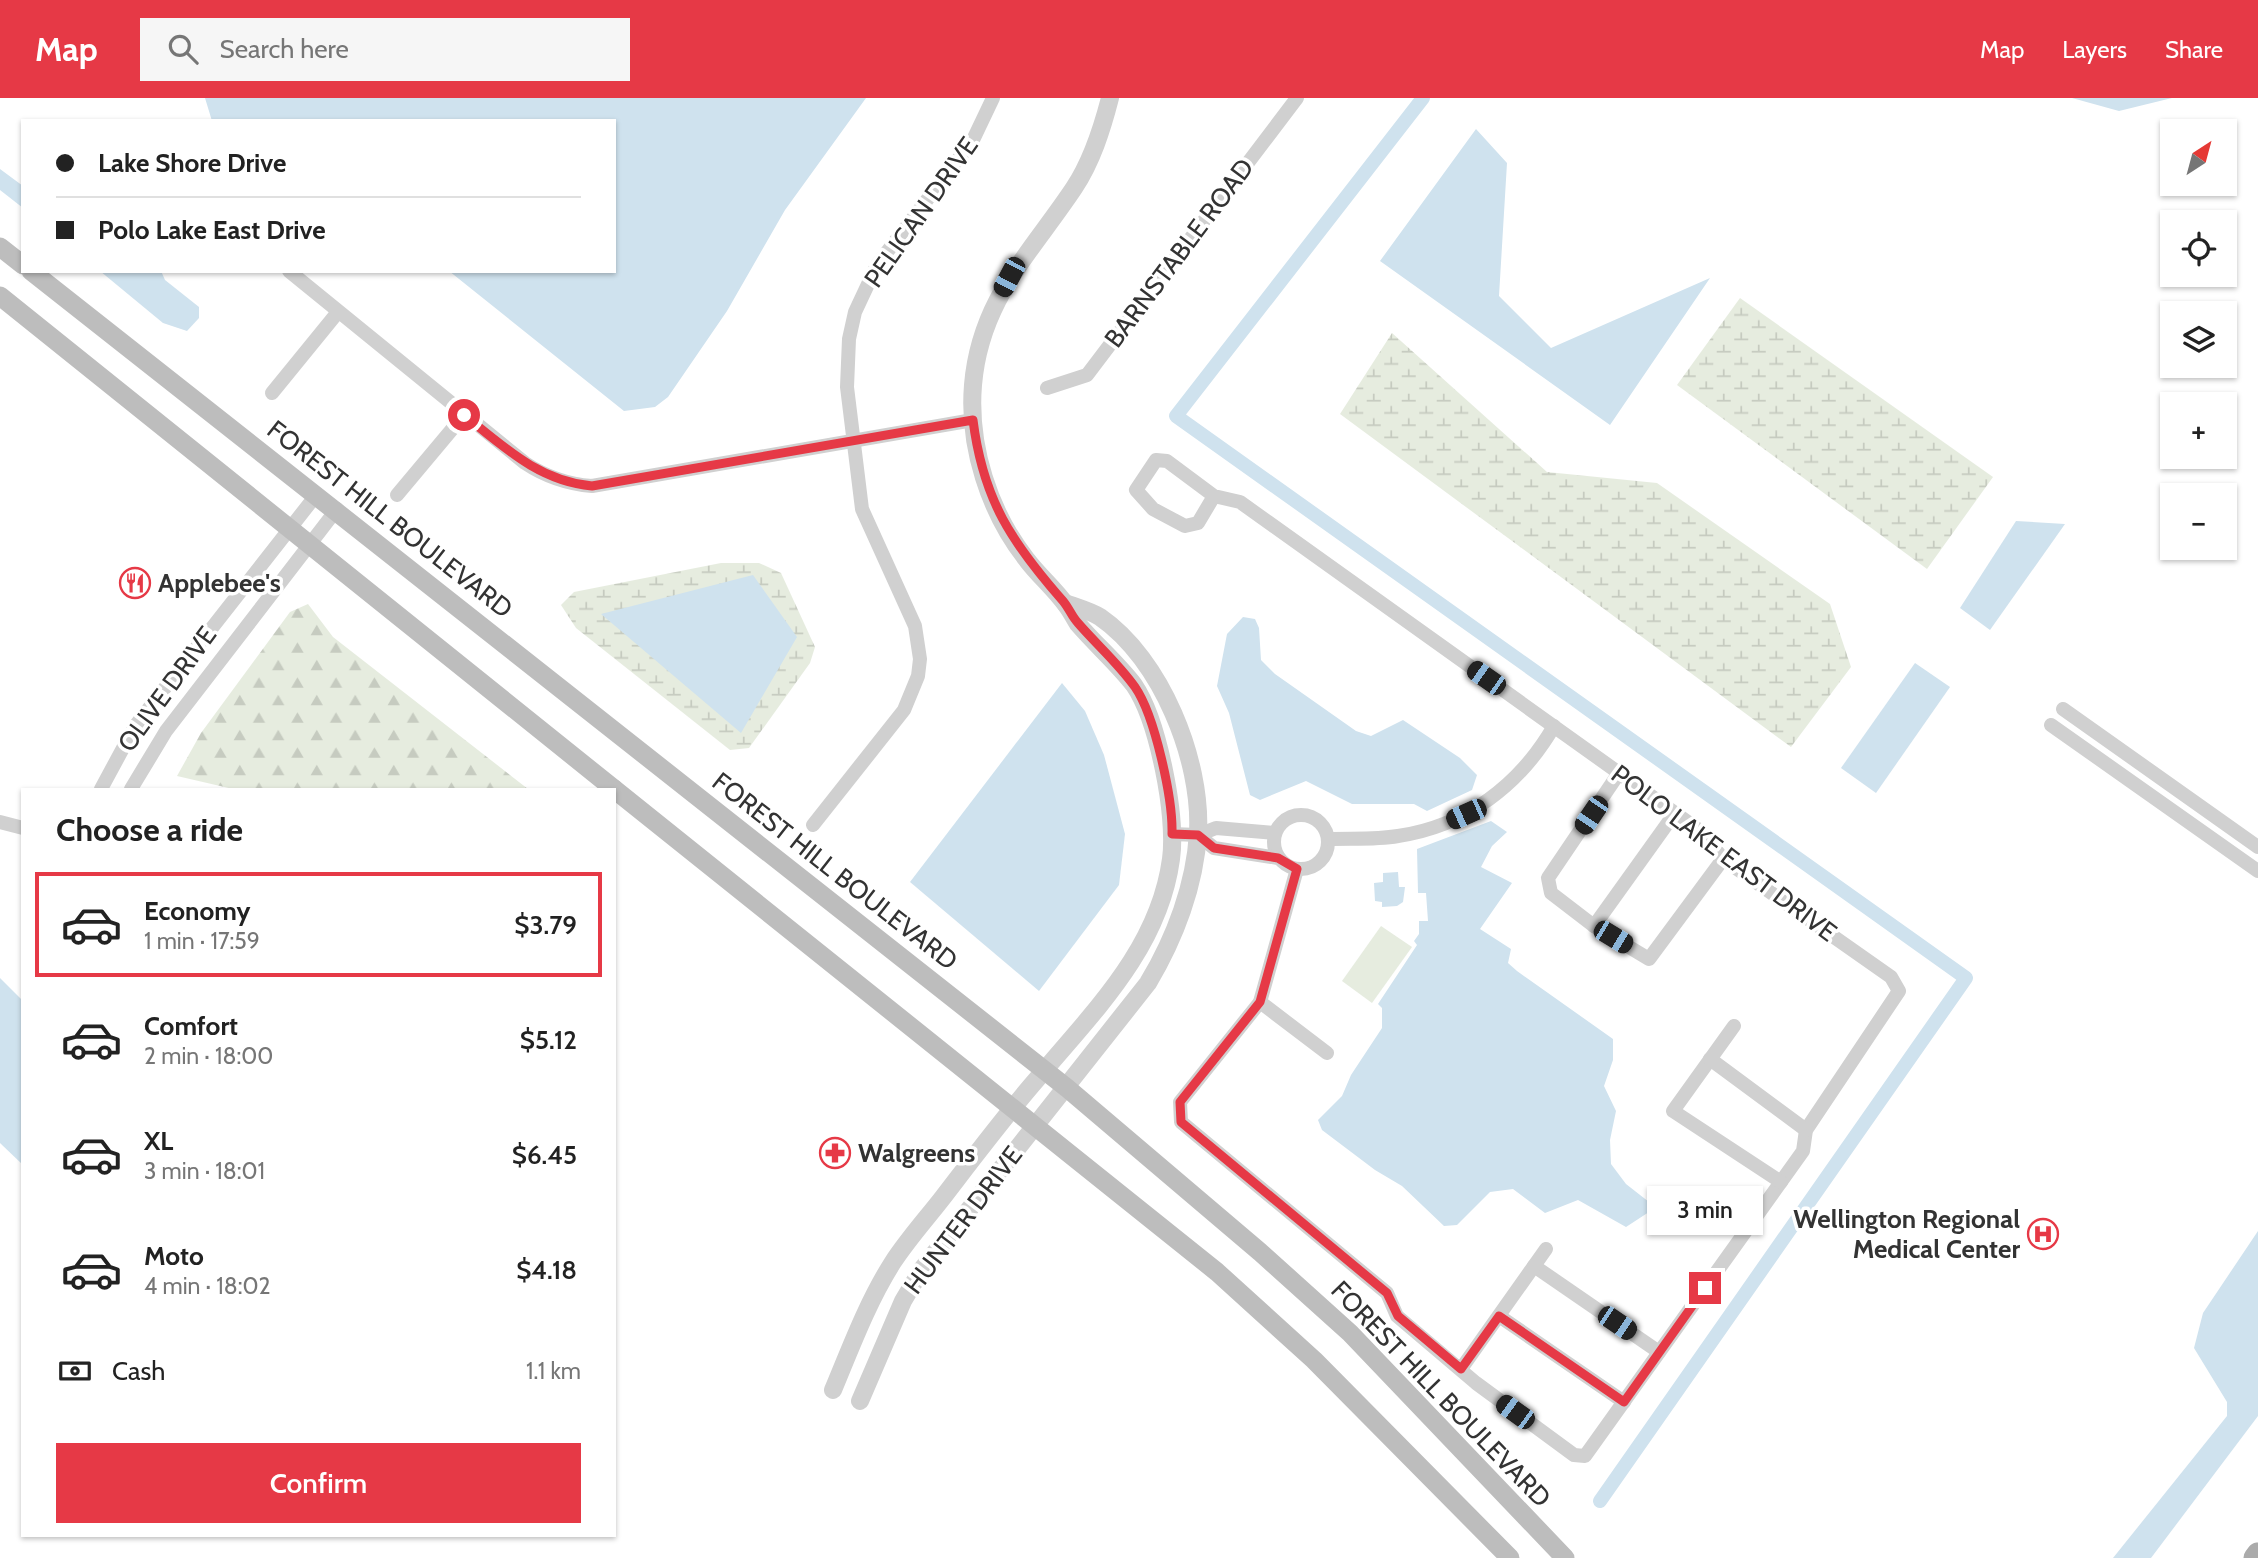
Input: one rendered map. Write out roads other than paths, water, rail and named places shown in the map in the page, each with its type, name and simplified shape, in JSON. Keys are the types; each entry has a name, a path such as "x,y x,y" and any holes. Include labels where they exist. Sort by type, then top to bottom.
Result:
{"main road":[{"path":"0,247 21,263"},
{"name":"FOREST HILL BOULEVARD","path":"34,273 337,509 1067,1088 1260,1252 1350,1333 1565,1558"},
{"path":"0,296 613,788"},
{"path":"616,791 1256,1306 1371,1416 1510,1558"}],"street":[{"name":"PELICAN DRIVE","path":"813,825 904,710 918,676 919,644 915,626 862,509 846,363 855,312 877,265 973,140 993,98"},
{"name":"HUNTER DRIVE","path":"833,1390 867,1310 893,1262 1011,1109 1101,1003 1145,941 1158,915 1171,858 1172,815 1146,710 1136,688 1076,622 1065,603 1023,556 1008,531 984,477 973,420 976,358 995,303 1009,277 1076,186 1102,127 1110,98"},
{"name":"BARNSTABLE ROAD","path":"1047,388 1087,375 1297,98"},
{"path":"291,273 464,415 538,472 556,480 592,486 973,420"},
{"path":"272,393 338,312"},
{"path":"397,495 464,415"},
{"name":"POLO LAKE EAST DRIVE","path":"1214,496 1198,523 1185,526 1153,509 1136,490 1156,460 1167,461 1214,496 1240,502 1703,833 1723,859 1891,977 1899,991 1806,1130 1802,1151 1585,1456 1574,1455 1461,1369 1398,1316 1387,1293 1181,1122 1180,1102 1260,1002 1297,869"},
{"name":"OLIVE DRIVE","path":"102,788 135,726 317,494"},
{"name":"OLIVE DRIVE","path":"132,788 166,732 337,509"},
{"name":"HUNTER DRIVE","path":"860,1401 903,1301 922,1269 1127,1013 1166,953 1192,878 1198,835 1193,774 1166,699 1124,640 1099,616 1065,603"},
{"path":"2063,709 2258,847"},
{"path":"2051,725 2258,871"},
{"path":"1328,839 1415,834 1466,814 1510,783 1528,765 1554,726"},
{"path":"1619,773 1548,878 1550,893 1594,926 1649,959 1723,859"},
{"path":"1594,926 1675,813"},
{"path":"1198,835 1214,848 1278,858 1297,869 1306,869 1320,862 1325,855 1328,839 1320,823 1304,815 1286,819 1275,832 1278,858"},
{"path":"0,822 21,827"},
{"path":"1172,834 1198,835 1216,828 1275,832"},
{"path":"1260,1002 1327,1053"},
{"path":"1734,1026 1673,1111 1781,1182"},
{"path":"1710,1059 1806,1130"},
{"path":"1461,1369 1546,1249"},
{"path":"1534,1266 1659,1352"},
{"path":"1499,1316 1624,1402"}],"water":[{"path":"205,98 866,98 785,210 727,311 668,397 655,407 624,411 452,273 616,273 616,119 211,119"},
{"path":"2072,98 2172,98 2119,111"},
{"path":"1476,129 1507,163 1499,296 1551,348 1710,278 1610,425 1380,261"},
{"path":"0,169 21,185 21,206 0,190"},
{"path":"102,273 162,273 165,280 199,307 199,318 187,331 163,323"},
{"path":"2016,521 2065,524 1990,630 1960,608"},
{"path":"753,575 797,637 741,733 601,614"},
{"path":"1243,617 1255,619 1259,628 1261,660 1275,674 1356,731 1371,736 1403,720 1460,758 1477,775 1472,790 1427,811 1414,804 1352,804 1306,781 1260,800 1250,795 1229,713 1217,686 1227,634"},
{"path":"1915,663 1950,687 1876,793 1841,768"},
{"path":"1062,683 1085,711 1104,755 1125,834 1119,885 1039,991 910,882"},
{"path":"1491,821 1507,832 1492,846 1481,867 1512,883 1480,929 1511,949 1508,963 1517,971 1613,1039 1613,1060 1604,1086 1616,1111 1610,1140 1611,1164 1626,1184 1649,1202 1649,1212 1626,1227 1578,1200 1545,1213 1513,1189 1490,1192 1457,1225 1444,1226 1402,1186 1375,1170 1322,1130 1318,1120 1342,1096 1351,1075 1382,1028 1382,1008 1378,1004 1417,945 1414,941 1419,934 1419,921 1428,921 1426,893 1418,893 1417,849"},
{"path":"1398,872 1399,887 1405,887 1403,902 1397,906 1382,907 1382,902 1375,901 1374,883 1383,882 1383,873"},
{"path":"0,978 21,999 21,1163 0,1143"},
{"path":"2258,1231 2258,1416 2151,1558 2113,1558 2227,1416 2227,1402 2194,1348 2203,1313"}],"waterway":[{"path":"1423,98 1176,416 1966,978 1600,1501"}],"place":[{"name":"Applebee's","path":"135,583"},
{"name":"Walgreens","path":"835,1153"},
{"name":"Wellington Regional Medical Center","path":"2043,1234"}]}
